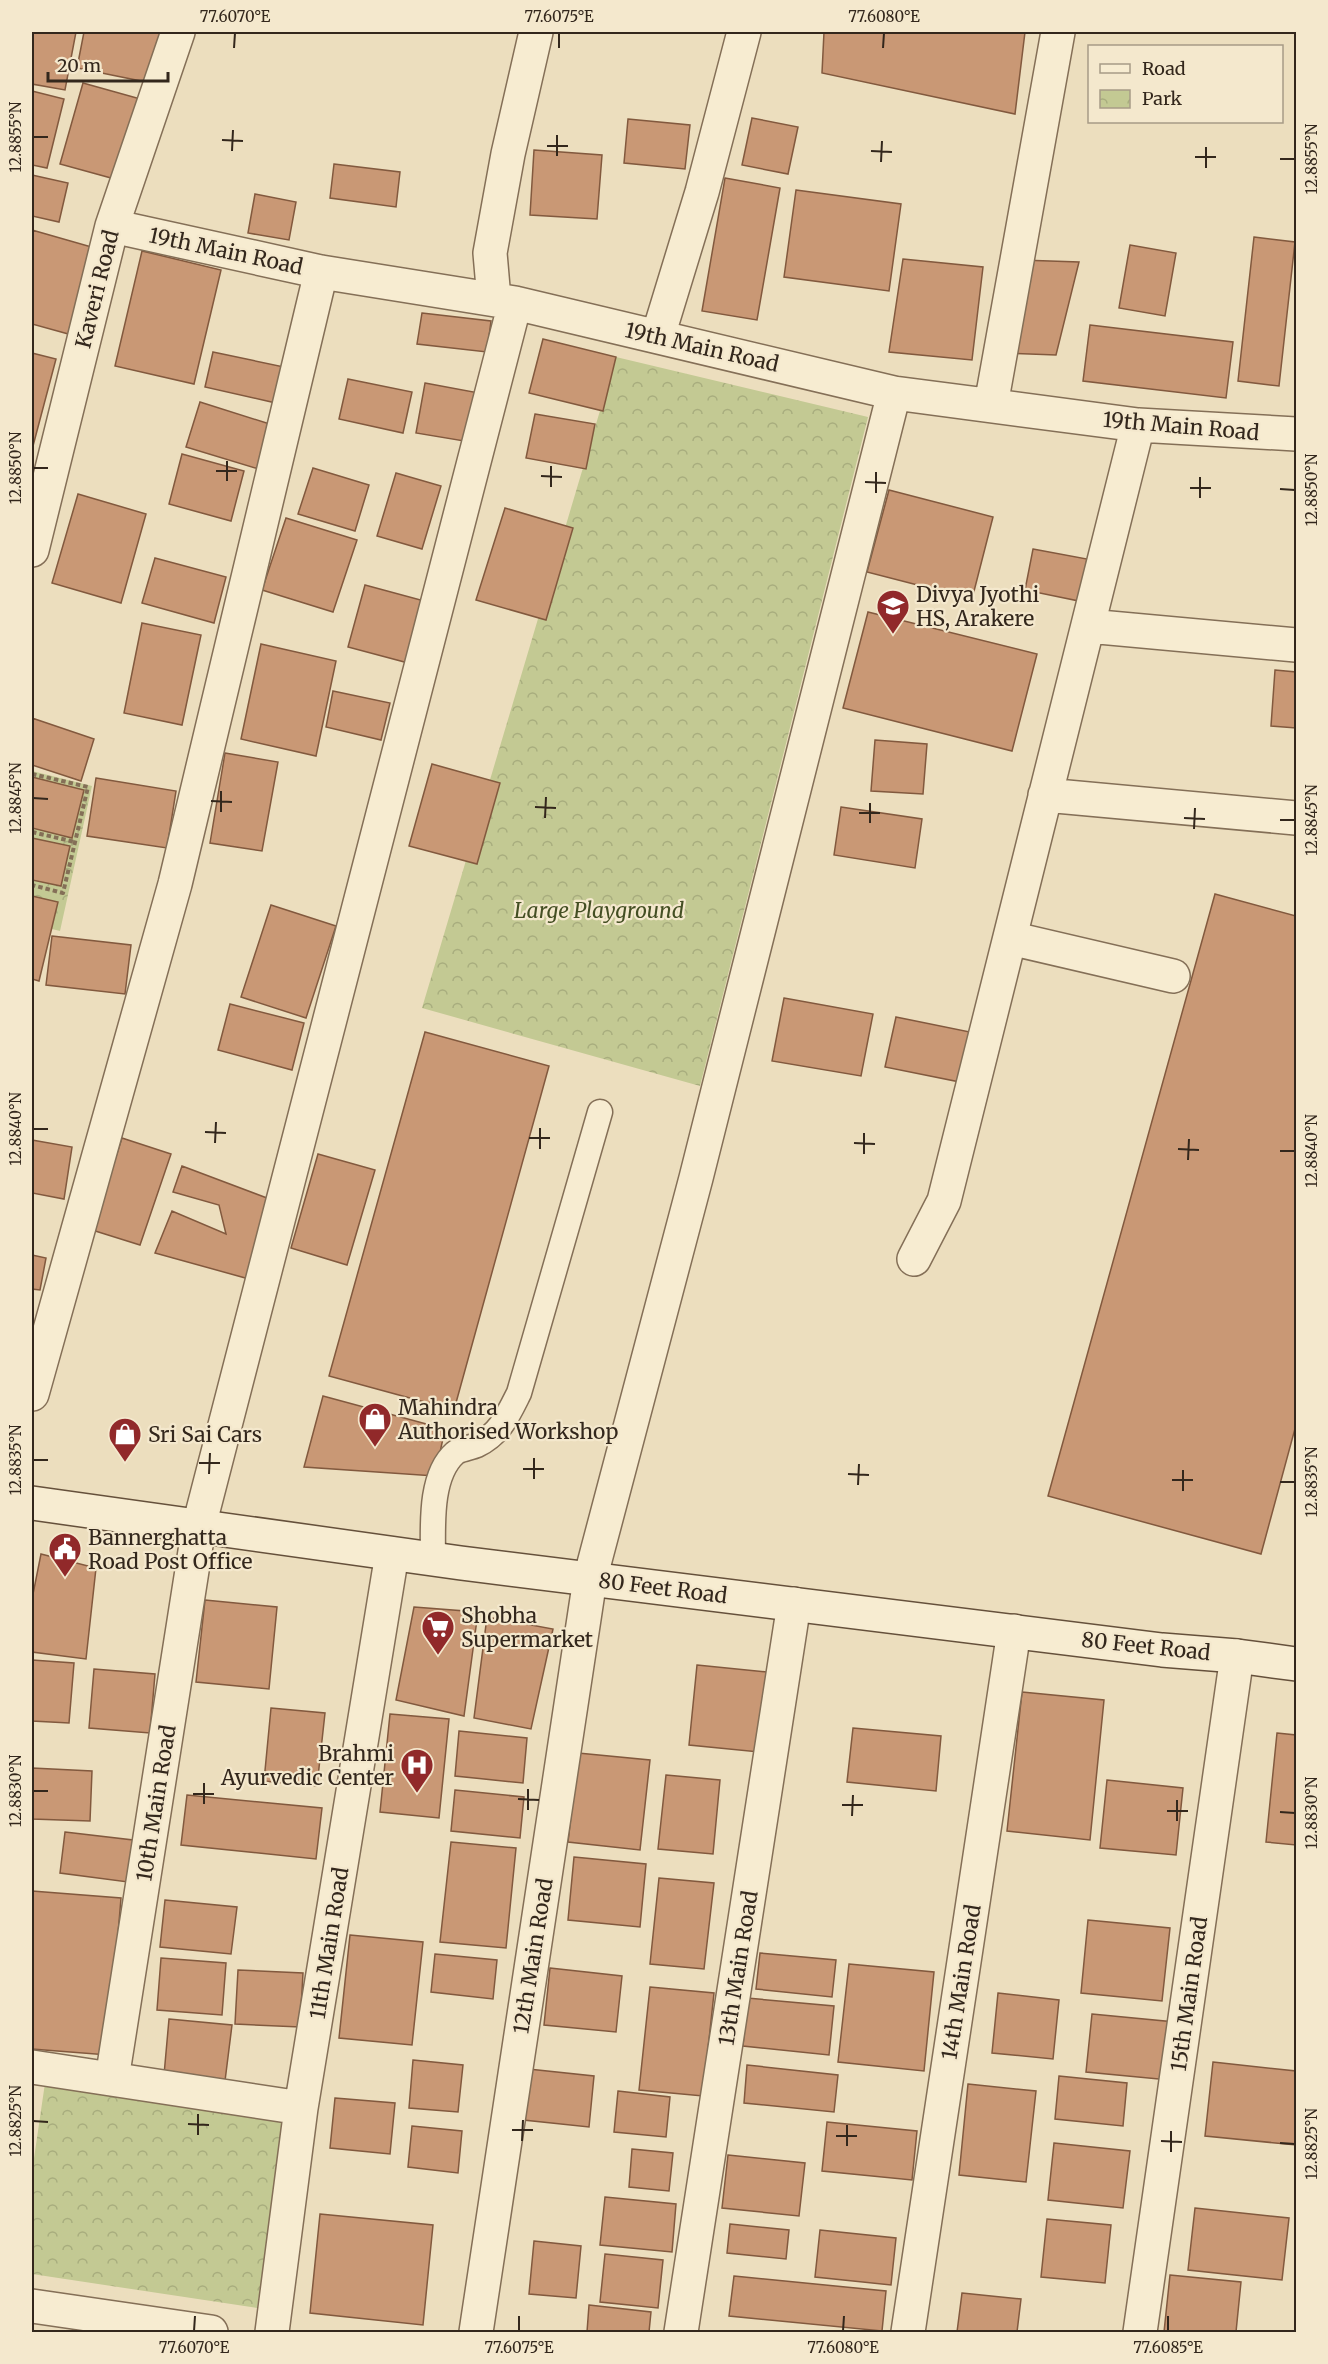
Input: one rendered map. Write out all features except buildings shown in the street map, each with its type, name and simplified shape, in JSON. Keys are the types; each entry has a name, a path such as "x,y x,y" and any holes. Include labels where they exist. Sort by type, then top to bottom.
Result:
{"street":[{"name":"Kaveri Road","path":"32,550 112,226 178,32"},
{"name":"10th Main Road","path":"112,2079 199,1526 504,301 490,253 508,154 536,32"},
{"path":"658,336 702,192 744,32"},
{"path":"991,405 1058,32"},
{"name":"19th Main Road","path":"112,226 321,272 504,301 894,393 1138,425 1296,434"},
{"path":"32,1394 175,884 321,272"},
{"name":"12th Main Road","path":"476,2332 590,1579 696,1178 894,393"},
{"path":"914,1259 944,1201 1138,425"},
{"path":"1088,626 1296,645"},
{"path":"1046,795 1296,818"},
{"path":"1010,938 1173,976"},
{"name":"80 Feet Road","path":"32,1503 392,1554 1162,1650 1238,1656 1296,1664"},
{"name":"11th Main Road","path":"272,2332 302,2108 392,1554"},
{"name":"13th Main Road","path":"681,2332 794,1604"},
{"name":"14th Main Road","path":"908,2332 1014,1631"},
{"name":"15th Main Road","path":"1140,2332 1238,1656"},
{"path":"32,2067 302,2108"},
{"path":"32,2306 211,2332"}],"lane":[{"path":"433,1559 434,1499 445,1468 456,1453 479,1444 503,1426 519,1393 600,1112"}],"path":[{"path":"32,774 88,788 63,893 32,885"},
{"path":"32,832 75,842"}],"green space":[{"name":"Large Playground","path":"616,357 868,417 700,1086 422,1008"},
{"path":"32,771 92,786 60,931 32,924"},
{"path":"45,2083 286,2120 257,2308 32,2274 32,2172"}],"place":[{"name":"Divya Jyothi HS, Arakere","path":"893,635"},
{"name":"Mahindra Authorised Workshop","path":"375,1448"},
{"name":"Sri Sai Cars","path":"125,1463"},
{"name":"Bannerghatta Road Post Office","path":"65,1578"},
{"name":"Shobha Supermarket","path":"438,1656"},
{"name":"Brahmi Ayurvedic Center","path":"417,1794"}]}
